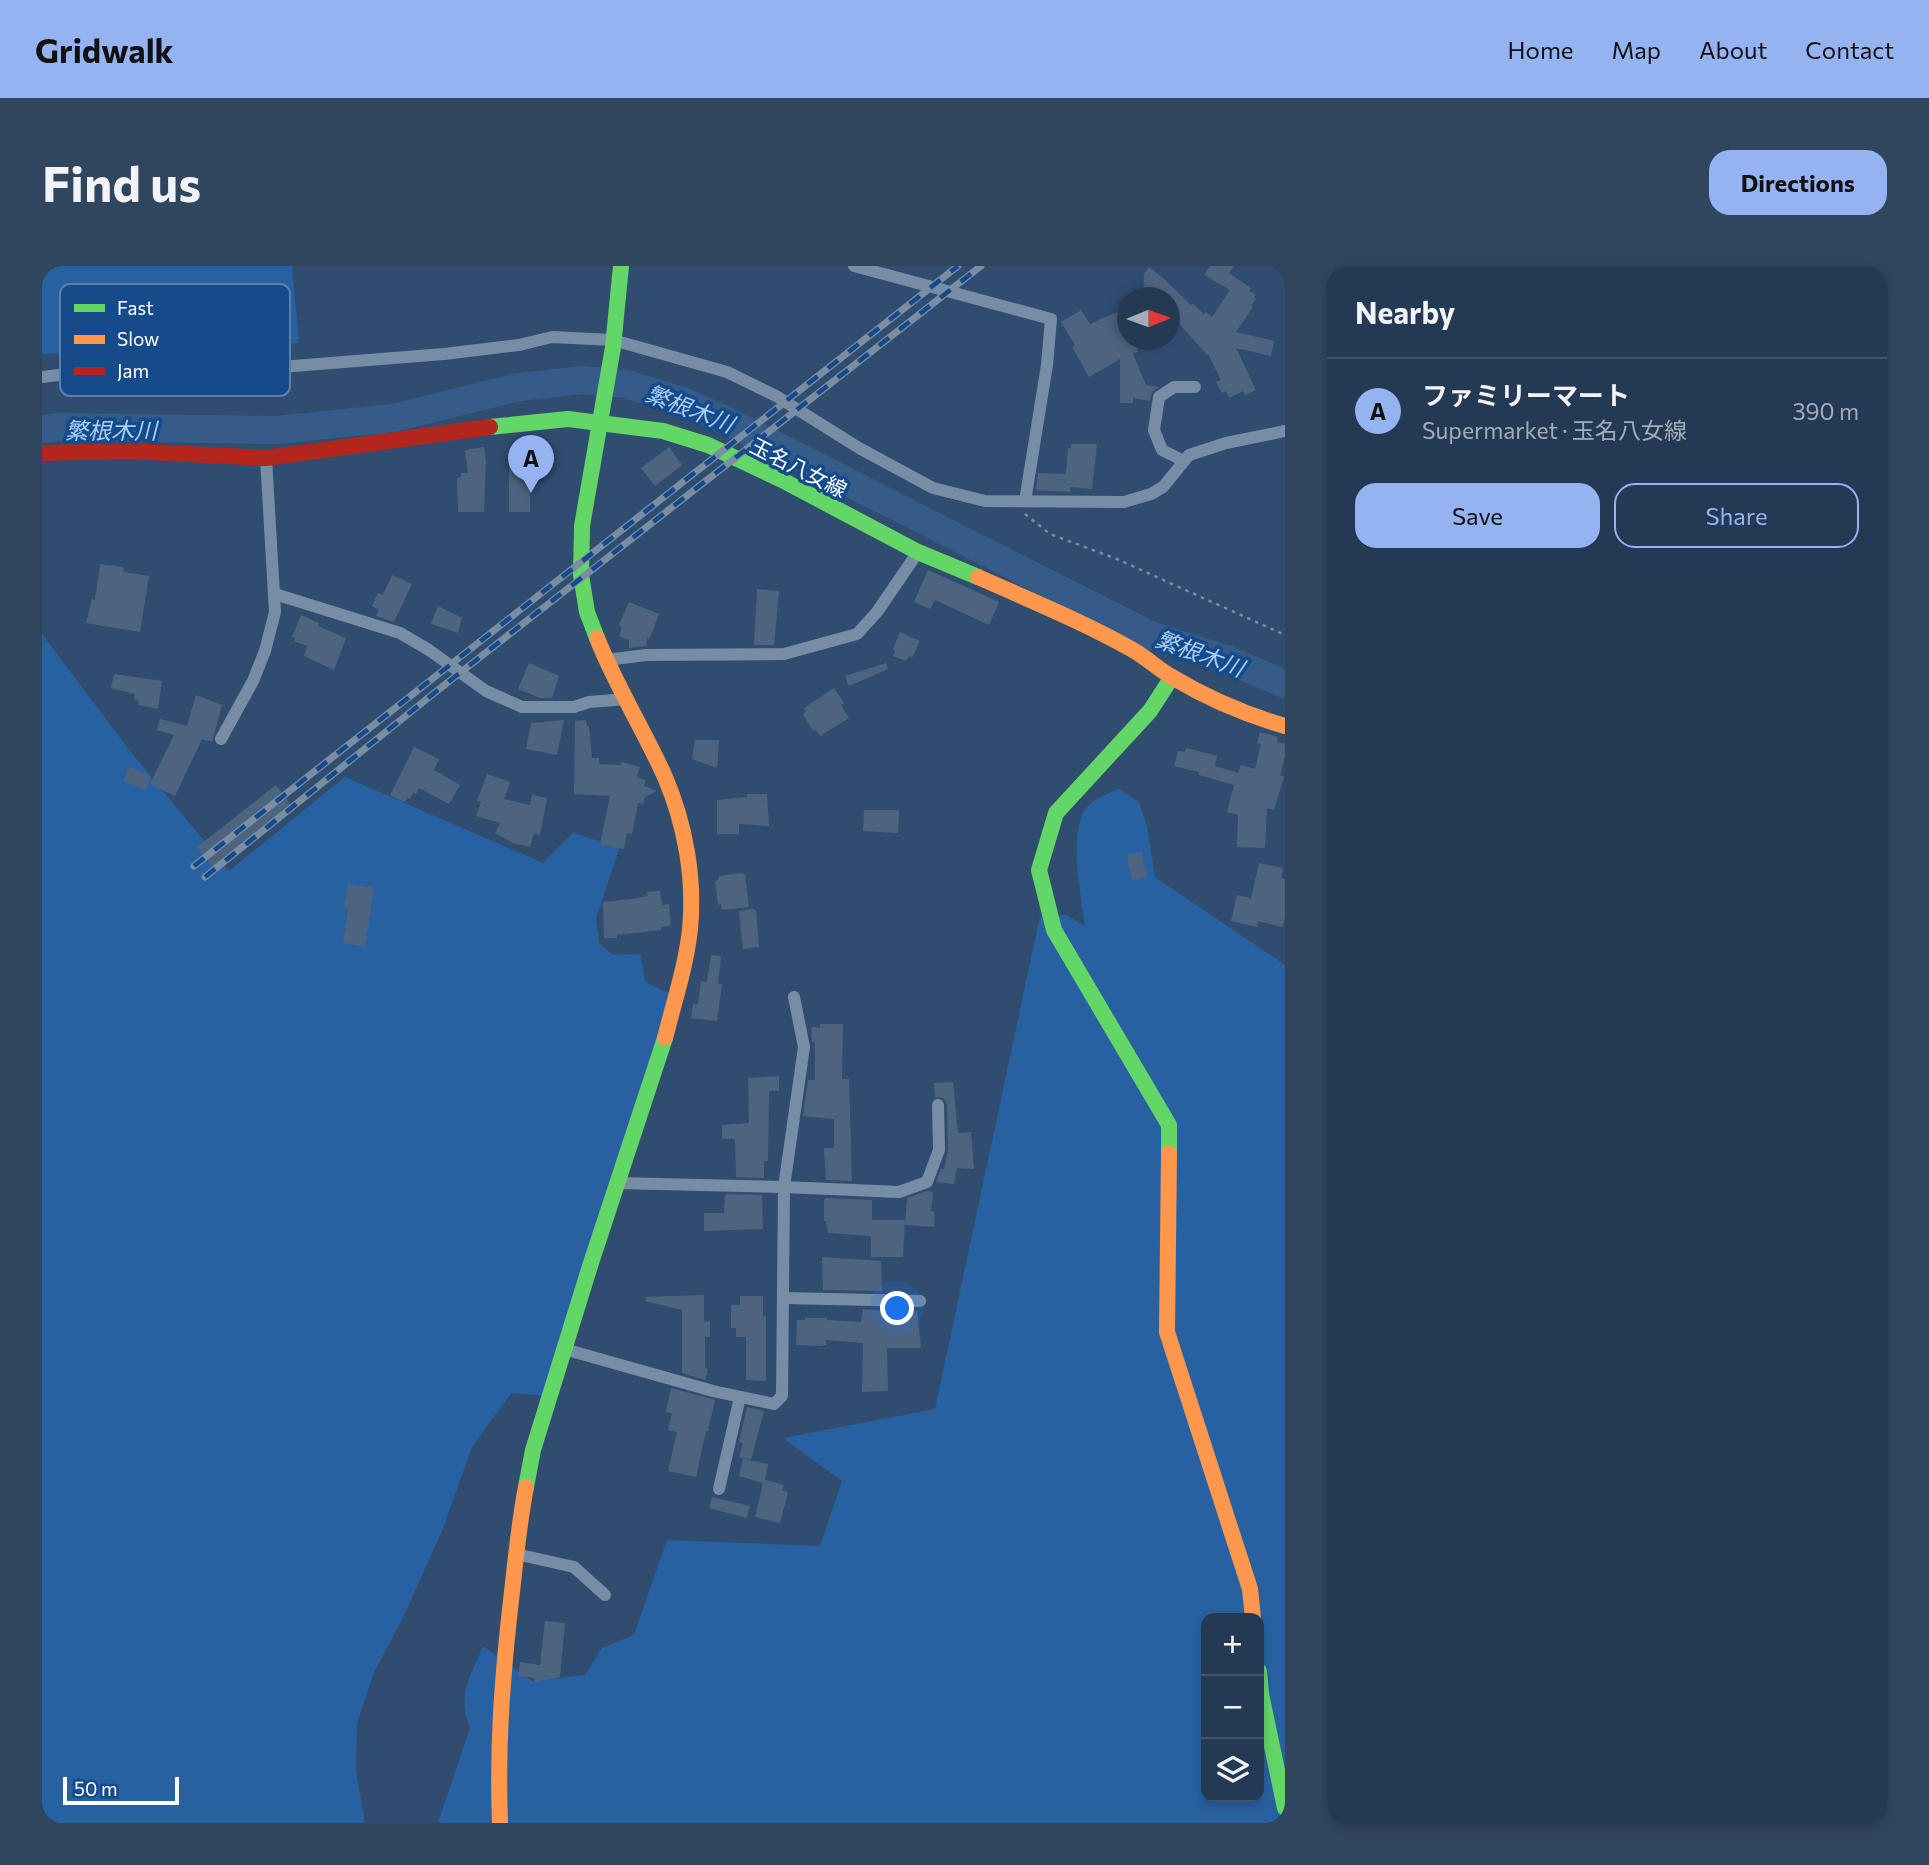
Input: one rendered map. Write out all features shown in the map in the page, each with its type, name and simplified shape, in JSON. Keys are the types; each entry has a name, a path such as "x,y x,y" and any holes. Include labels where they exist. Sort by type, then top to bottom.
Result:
{"street":[{"path":"500,1823 500,1705 520,1518 533,1450 663,1046 682,973 690,928 691,886 684,835 665,778 606,660 587,612 582,575 582,526 613,343 621,266"},
{"path":"854,266 1051,319 1047,365 1025,501"},
{"path":"290,366 444,354 519,345 552,337 613,343 727,372 776,396 859,448 933,488 985,501 1124,502 1152,494 1163,487 1189,454 1285,431"},
{"path":"42,377 60,375"},
{"path":"1184,461 1162,450 1154,430 1159,397 1174,387 1195,387"},
{"name":"玉名八女線","path":"42,453 131,451 265,458 528,422 568,419 663,431 708,445 782,480 918,552 1066,615 1135,651 1172,677 1216,699 1285,726"},
{"path":"221,739 253,681 265,651 275,612 265,458"},
{"path":"606,660 646,655 784,654 858,634 877,612 918,552"},
{"path":"275,594 400,633 429,650 486,691 522,708 574,706 627,699"},
{"path":"1172,677 1150,711 1056,813 1039,870 1054,930 1169,1125 1167,1332 1250,1589 1252,1613"},
{"path":"564,1349 740,1397 774,1404 782,1396 784,1187 804,1047 794,997"},
{"path":"617,1183 899,1192 927,1182 939,1150 938,1105"},
{"path":"783,1298 920,1301"},
{"path":"719,1489 740,1397"},
{"path":"516,1554 574,1567 605,1595"},
{"path":"1259,1676 1285,1808"}],"path":[{"path":"1025,501 1023,511 1028,518 1050,534 1117,559 1285,635"}],"shaded area":[{"path":"42,266 292,266 299,343 290,343 290,284 60,284 60,353 42,354"},
{"path":"42,634 130,751 229,871 345,777 543,863 573,833 620,847 596,918 599,943 613,955 641,954 645,982 676,996 550,1396 511,1393 472,1447 442,1531 374,1673 357,1723 356,1771 365,1823 42,1823"},
{"path":"1119,789 1139,802 1147,827 1155,877 1285,965 1285,1823 438,1823 470,1728 466,1716 465,1695 483,1646 532,1681 585,1675 602,1648 634,1635 667,1540 820,1546 842,1481 783,1438 935,1409 1040,916 1066,915 1085,926 1078,872 1078,829 1083,812 1097,799"}],"building":[{"path":"1210,266 1234,266 1229,273 1251,288 1249,291 1256,295 1251,306 1253,307 1236,332 1274,341 1271,356 1236,348 1256,390 1245,395 1243,391 1229,398 1226,391 1222,393 1216,382 1221,380 1208,354 1180,324 1180,294 1191,305 1212,317 1230,290 1204,275"},
{"path":"1149,267 1172,287 1143,287 1144,274"},
{"path":"1081,310 1090,324 1117,312 1117,350 1137,350 1133,354 1146,385 1159,387 1152,392 1150,401 1133,398 1133,403 1120,403 1120,359 1089,377 1061,322"},
{"path":"1071,444 1097,444 1092,489 1070,487 1070,492 1036,490 1038,473 1066,474 1068,448 1071,448"},
{"path":"484,447 484,512 458,512 457,478 461,477 461,473 468,473 465,450"},
{"path":"669,447 682,465 655,486 641,468"},
{"path":"509,466 530,466 530,512 509,512"},
{"path":"100,564 123,567 124,572 149,576 140,632 86,623 92,599 95,600"},
{"path":"928,570 999,602 989,625 935,600 930,609 914,602"},
{"path":"392,575 412,584 394,622 376,616 379,610 372,606 378,593 383,595"},
{"path":"757,589 779,591 774,645 754,645"},
{"path":"629,602 659,614 646,646 629,648 629,640 619,636 622,628 619,625"},
{"path":"438,606 462,618 458,633 431,624"},
{"path":"301,615 346,638 334,670 304,656 307,646 294,641 295,638 292,637"},
{"path":"900,632 920,641 912,658 909,656 906,661 893,656"},
{"path":"529,663 559,676 552,698 540,698 518,689"},
{"path":"886,663 888,669 849,686 845,676"},
{"path":"114,674 162,681 158,709 138,705 139,701 134,699 135,694 111,688"},
{"path":"834,688 844,703 841,705 849,718 820,736 815,729 813,731 803,715 806,711 804,708"},
{"path":"196,695 222,705 212,742 202,739 175,796 150,784 174,735 157,730 160,719 187,726"},
{"path":"564,720 557,755 526,749 531,723"},
{"path":"586,720 592,758 599,758 599,764 621,765 622,762 640,767 637,777 646,780 644,786 657,791 645,797 643,804 638,803 632,834 627,833 624,849 600,844 610,796 574,794 575,721"},
{"path":"1260,732 1278,737 1277,742 1285,744 1280,775 1284,777 1274,810 1267,808 1265,848 1237,847 1238,815 1227,812 1234,785 1174,766 1178,751 1185,752 1186,748 1217,756 1215,766 1238,773 1241,765 1255,769 1261,744 1257,743"},
{"path":"695,740 719,740 717,768 692,759"},
{"path":"414,747 439,759 434,770 460,785 449,804 419,788 416,794 413,793 410,799 404,802 390,795"},
{"path":"130,767 151,776 145,790 123,781"},
{"path":"487,774 510,782 504,799 530,805 532,795 547,798 540,835 534,833 530,847 513,843 495,833 500,823 476,816 481,802 477,801"},
{"path":"276,785 294,809 216,871 197,847"},
{"path":"747,794 767,794 769,826 739,824 739,834 717,834 717,800 747,797"},
{"path":"864,810 899,810 898,833 863,831"},
{"path":"1142,852 1147,877 1132,880 1127,855"},
{"path":"1259,863 1283,868 1283,927 1258,921 1257,927 1231,921 1237,895 1251,898"},
{"path":"742,873 745,875 749,907 722,910 721,904 718,905 715,881 719,876"},
{"path":"348,884 374,888 365,947 343,943 348,910 344,909"},
{"path":"660,891 662,905 669,904 671,926 661,927 661,930 617,935 617,938 604,938 603,902 648,896 647,892"},
{"path":"739,911 756,911 759,947 743,949"},
{"path":"711,955 721,956 718,984 722,984 717,1021 691,1018 693,1004 698,1004 701,981 707,982"},
{"path":"820,1024 843,1024 842,1079 849,1079 852,1181 826,1180 824,1148 834,1148 834,1119 803,1116 808,1080 815,1080 815,1042 812,1042 811,1027 820,1028"},
{"path":"779,1076 779,1091 769,1091 768,1161 764,1161 764,1178 736,1177 735,1139 722,1139 722,1125 749,1123 748,1078"},
{"path":"953,1082 958,1133 971,1132 974,1169 957,1168 954,1184 936,1182 941,1169 944,1169 948,1150 947,1104 943,1098 935,1097 934,1083"},
{"path":"927,1191 933,1192 931,1211 935,1212 934,1227 905,1225 907,1198"},
{"path":"725,1194 762,1195 763,1229 704,1231 704,1213 724,1213"},
{"path":"826,1198 872,1200 872,1220 905,1220 903,1257 871,1257 871,1236 828,1233 824,1221"},
{"path":"822,1257 881,1261 882,1291 823,1290"},
{"path":"704,1295 704,1322 710,1321 710,1337 705,1337 705,1368 708,1369 705,1380 682,1373 682,1310 645,1301 646,1297"},
{"path":"740,1296 763,1296 763,1316 766,1316 766,1381 746,1380 746,1337 736,1337 736,1328 731,1328 731,1305 740,1305"},
{"path":"863,1309 901,1313 917,1311 921,1348 887,1348 888,1391 862,1392 863,1343 826,1340 826,1345 821,1346 796,1345 797,1320 827,1318 861,1322"},
{"path":"671,1388 715,1400 696,1477 668,1471 677,1432 668,1430 672,1413 666,1412"},
{"path":"747,1407 764,1411 751,1460 739,1457 743,1443 739,1442"},
{"path":"743,1459 768,1464 765,1480 784,1485 782,1491 788,1492 780,1523 755,1517 763,1483 739,1476"},
{"path":"712,1497 750,1506 747,1518 709,1508"},
{"path":"545,1621 565,1623 560,1677 535,1682 534,1678 518,1676 520,1662 540,1665"}],"waterway":[{"name":"繁根木川","path":"42,429 277,430 393,418 519,387 583,380 626,384 685,402 723,419 1150,635 1226,659 1285,684"}],"railway":[{"path":"194,866 958,266"},
{"path":"205,877 438,690 981,266"}],"traffic: fast":[{"path":"597,638 587,612 581,575 582,526 613,347 621,266"},
{"path":"490,427 568,419 663,431 708,445 782,480 918,552 978,577"},
{"path":"1169,1153 1169,1125 1054,930 1039,870 1056,813 1150,711 1172,677"},
{"path":"526,1487 533,1450 665,1038"},
{"path":"1259,1676 1285,1808"}],"traffic: slow":[{"path":"978,577 1114,640 1185,685 1213,699 1285,726"},
{"path":"597,638 665,777 678,813 687,851 691,890 690,929 683,970 665,1038"},
{"path":"1169,1153 1167,1332 1250,1589 1252,1613"},
{"path":"500,1823 500,1742 507,1636 526,1487"}],"traffic: jam":[{"path":"42,453 131,451 266,458 490,427"}],"place":[{"name":"ファミリーマート","path":"531,493"}]}
